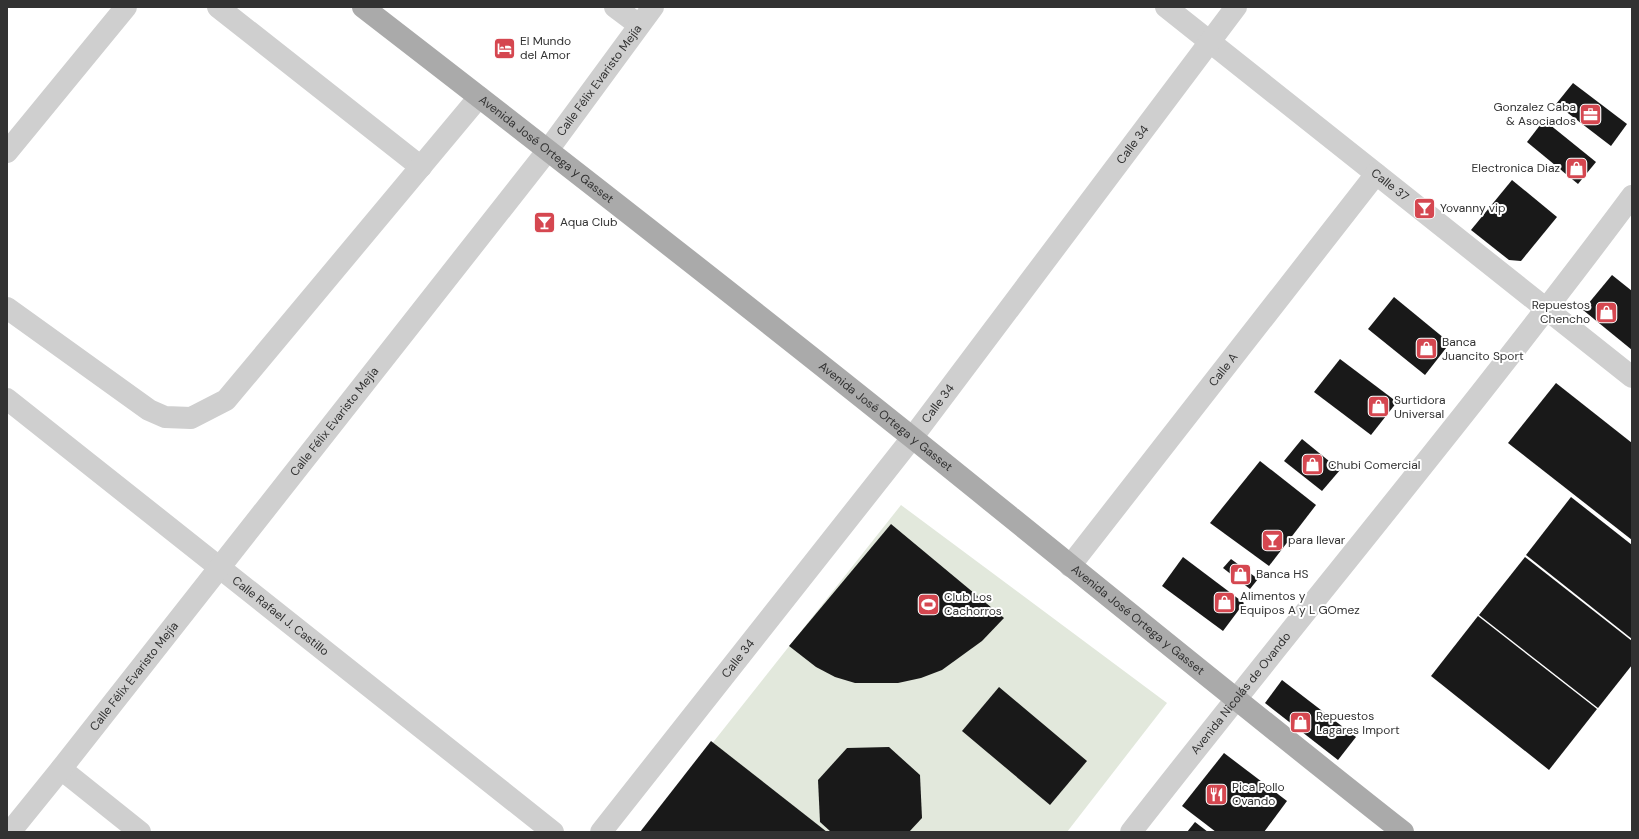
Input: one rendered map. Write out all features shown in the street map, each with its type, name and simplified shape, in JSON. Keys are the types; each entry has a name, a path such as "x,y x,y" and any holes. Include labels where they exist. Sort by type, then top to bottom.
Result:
{"main road":[{"name":"Avenida José Ortega y Gasset","path":"363,7 548,150 912,438 1235,699 1403,832"}],"street":[{"path":"7,152 126,7"},
{"path":"218,7 421,166"},
{"path":"615,7 639,25"},
{"name":"Calle Félix Evaristo Mejía","path":"10,832 61,770 548,150 653,7"},
{"name":"Calle 37","path":"1166,7 1632,377"},
{"name":"Calle 34","path":"602,832 912,438 1236,7"},
{"path":"7,308 148,410 165,417 191,418 226,400 480,97"},
{"name":"Calle A","path":"1070,566 1376,174"},
{"name":"Avenida Nicolás de Ovando","path":"1131,832 1235,699 1547,310 1632,196"},
{"name":"Calle Rafael J. Castillo","path":"7,399 553,832"},
{"path":"61,770 140,832"}],"shaded area":[{"name":"Club Los Cachorros","path":"901,505 1167,703 1067,832 642,832"}],"building":[{"name":"Gonzalez Caba & Asociados","path":"1573,83 1627,124 1611,146 1556,104"},
{"path":"1544,120 1596,162 1578,184 1527,142"},
{"path":"1512,180 1557,217 1521,261 1509,260 1471,230"},
{"path":"1612,275 1632,291 1632,350 1583,310"},
{"path":"1394,297 1450,343 1425,375 1368,329"},
{"path":"1340,359 1397,402 1371,435 1314,392"},
{"path":"1556,383 1632,443 1632,540 1508,443"},
{"name":"Chubi Comercial","path":"1302,439 1340,470 1322,491 1284,461"},
{"path":"1260,461 1316,505 1269,566 1210,523"},
{"path":"1571,497 1632,545 1632,639 1526,555"},
{"path":"891,524 1004,618 982,641 942,670 921,678 898,683 855,683 835,677 816,667 789,646"},
{"path":"1183,557 1244,603 1223,631 1162,586"},
{"path":"1525,557 1632,641 1632,665 1598,708 1479,615"},
{"name":"Banca HS","path":"1231,559 1258,579 1250,589 1223,568"},
{"path":"1478,616 1597,709 1549,770 1431,676"},
{"path":"1282,680 1356,737 1338,760 1265,703"},
{"path":"999,687 1087,761 1050,805 962,731"},
{"path":"711,741 827,832 640,832"},
{"path":"889,747 920,775 922,818 909,832 831,832 820,822 818,780 847,748"},
{"path":"1224,753 1287,801 1264,832 1216,832 1182,806"},
{"path":"1195,822 1208,832 1187,832"}],"place":[{"name":"El Mundo del Amor","path":"504,48"},
{"name":"Gonzalez Caba & Asociados","path":"1591,114"},
{"name":"Electronica Diaz","path":"1576,168"},
{"name":"Yovanny vip","path":"1424,208"},
{"name":"Aqua Club","path":"545,222"},
{"name":"Repuestos Chencho","path":"1606,312"},
{"name":"Banca Juancito Sport","path":"1427,349"},
{"name":"Surtidora Universal","path":"1379,407"},
{"name":"Chubi Comercial","path":"1312,465"},
{"name":"para llevar","path":"1272,540"},
{"name":"Banca HS","path":"1240,574"},
{"name":"Alimentos y Equipos A y L GOmez","path":"1225,603"},
{"name":"Club Los Cachorros","path":"928,604"},
{"name":"Repuestos Lagares Import","path":"1300,723"},
{"name":"Pica Pollo Ovando","path":"1217,794"}]}
